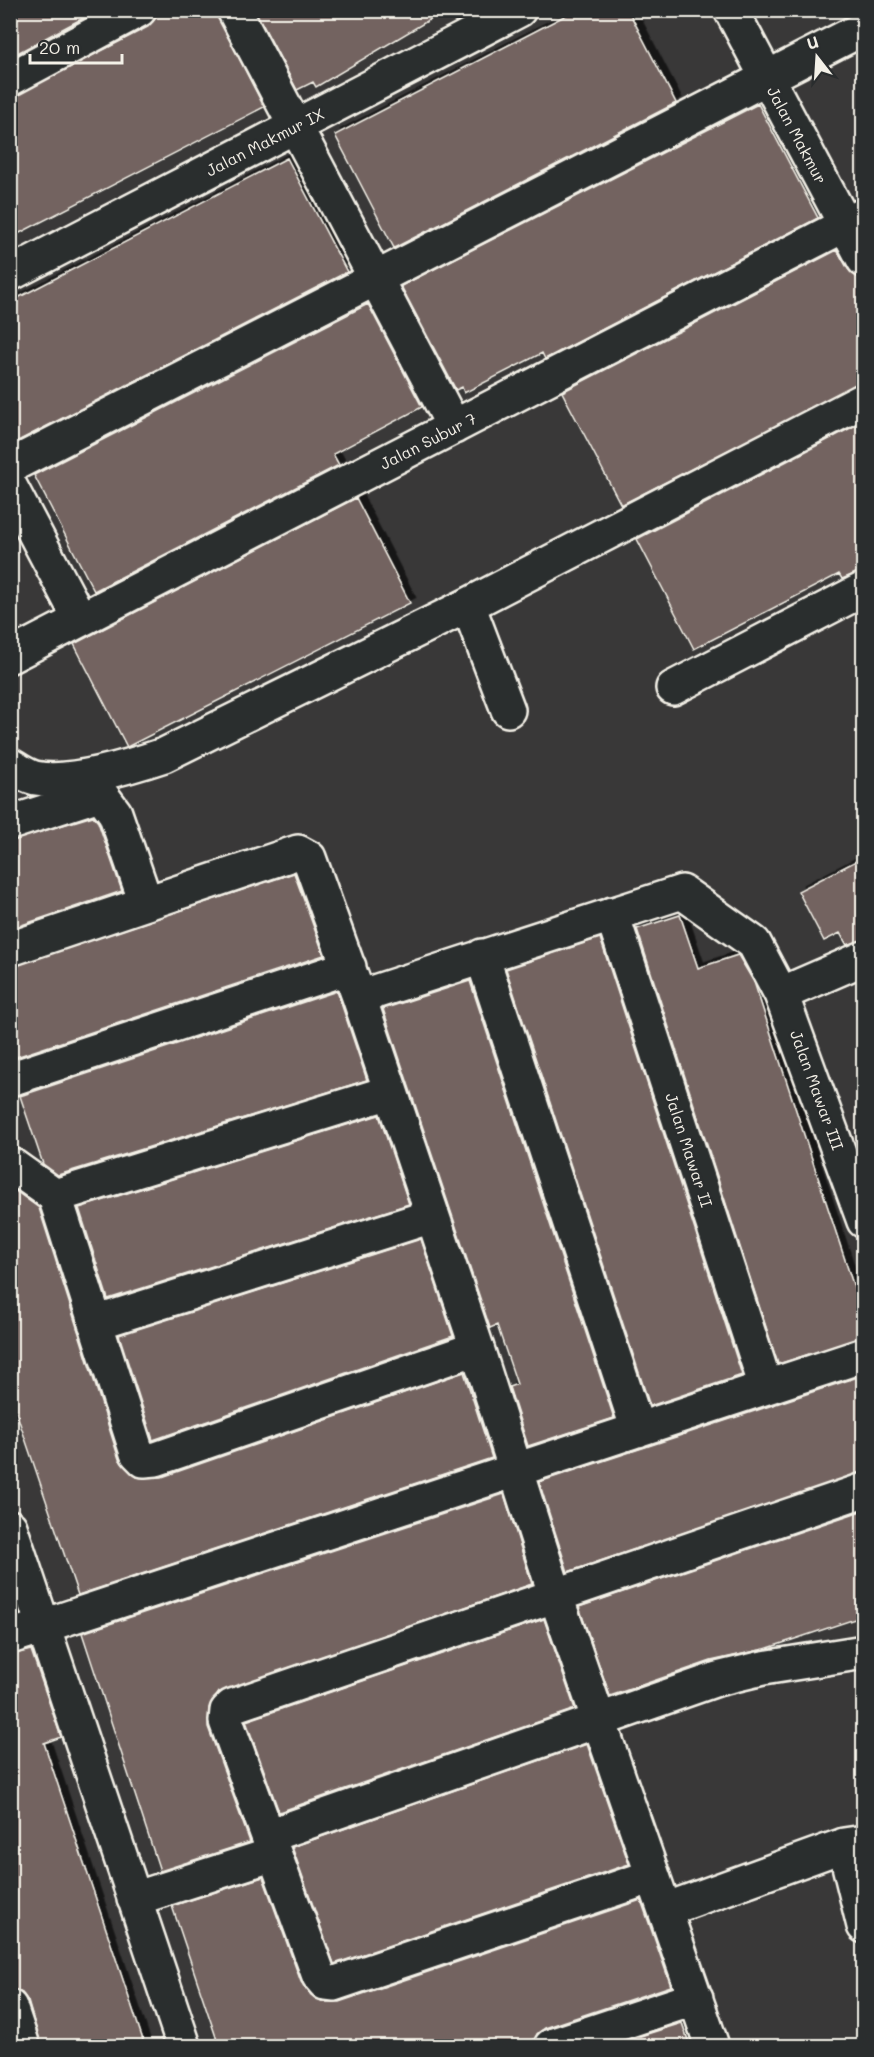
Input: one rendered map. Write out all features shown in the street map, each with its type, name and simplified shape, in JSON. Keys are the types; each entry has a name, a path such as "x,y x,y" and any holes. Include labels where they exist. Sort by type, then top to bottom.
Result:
{"street":[{"path":"10,79 139,10"},
{"path":"234,10 454,428"},
{"name":"Jalan Makmur IX","path":"10,274 519,10"},
{"name":"Jalan Makmur","path":"731,10 766,77 854,220 864,260"},
{"path":"10,466 864,28"},
{"name":"Jalan Subur 7","path":"10,656 854,220"},
{"path":"10,765 36,779 54,778 125,768 164,755 468,605 864,400"},
{"path":"10,486 80,619"},
{"path":"673,688 864,589"},
{"path":"468,605 508,710"},
{"path":"10,823 96,795 103,796 114,813 146,903"},
{"path":"10,949 303,853 310,860 354,982 477,1348 555,1594 712,2046"},
{"name":"Jalan Mawar III","path":"612,914 682,892 754,943 781,994 864,1221"},
{"path":"10,1078 354,982 482,956 612,914"},
{"name":"Jalan Mawar II","path":"612,914 766,1387"},
{"path":"482,956 638,1430"},
{"path":"781,994 864,958"},
{"path":"55,1196 390,1092"},
{"path":"10,1164 55,1196 137,1453 144,1460 156,1459 477,1348"},
{"path":"95,1323 432,1216"},
{"path":"10,1637 516,1472 864,1355"},
{"path":"653,1876 329,1984 322,1982 226,1721 228,1708 555,1594 864,1490"},
{"path":"10,1527 184,2046"},
{"path":"134,1899 599,1720 717,1679 763,1668 864,1652"},
{"path":"665,1910 854,1844 864,1926"},
{"path":"551,2046 696,1998"},
{"path":"10,2007 23,2046"}],"building":[{"path":"10,10 98,10 10,57"},
{"path":"158,10 215,10 264,107 10,238 10,98 148,27 155,19"},
{"path":"255,10 446,10 316,87 313,82 297,90"},
{"path":"576,10 628,10 676,103 394,248 335,135"},
{"path":"758,104 818,218 545,359 542,353 464,393 462,387 456,390 401,286"},
{"path":"287,158 347,272 16,442 10,431 10,302"},
{"path":"837,250 848,269 864,283 864,381 621,505 562,392"},
{"path":"368,304 422,407 333,454 339,465 94,591 34,475"},
{"path":"864,421 864,570 842,579 839,574 694,649 637,539"},
{"path":"356,498 410,603 127,747 74,644"},
{"path":"93,816 98,822 122,891 10,929 10,841"},
{"path":"864,857 864,940 847,945 840,933 824,941 798,891"},
{"path":"294,873 324,955 10,1059 10,967"},
{"path":"680,915 698,968 738,955 754,982 864,1318 864,1337 778,1364 637,929"},
{"path":"600,938 742,1375 650,1406 506,969"},
{"path":"470,981 614,1418 528,1446 509,1387 517,1384 497,1325 490,1328 383,1009"},
{"path":"337,991 367,1080 58,1175 43,1164 20,1096"},
{"path":"379,1115 409,1204 108,1299 79,1208"},
{"path":"10,1187 39,1208 119,1459 137,1477 162,1477 464,1372 492,1458 78,1595 10,1394"},
{"path":"421,1239 453,1336 153,1440 119,1335"},
{"path":"864,1375 864,1472 568,1572 539,1482"},
{"path":"504,1494 532,1584 219,1692 209,1708 208,1727 250,1842 160,1871 82,1633"},
{"path":"864,1510 864,1616 765,1649 711,1661 610,1696 579,1607"},
{"path":"544,1619 575,1709 279,1812 246,1721"},
{"path":"31,1650 61,1737 44,1743 145,2046 41,2046 28,2001 22,1993 10,1989 10,1655"},
{"path":"587,1744 629,1864 334,1964 292,1847"},
{"path":"263,1877 301,1982 311,1995 323,2002 339,2002 641,1900 671,1986 545,2028 537,2034 533,2046 219,2046 172,1906"},
{"path":"682,2023 690,2046 609,2046"}]}
